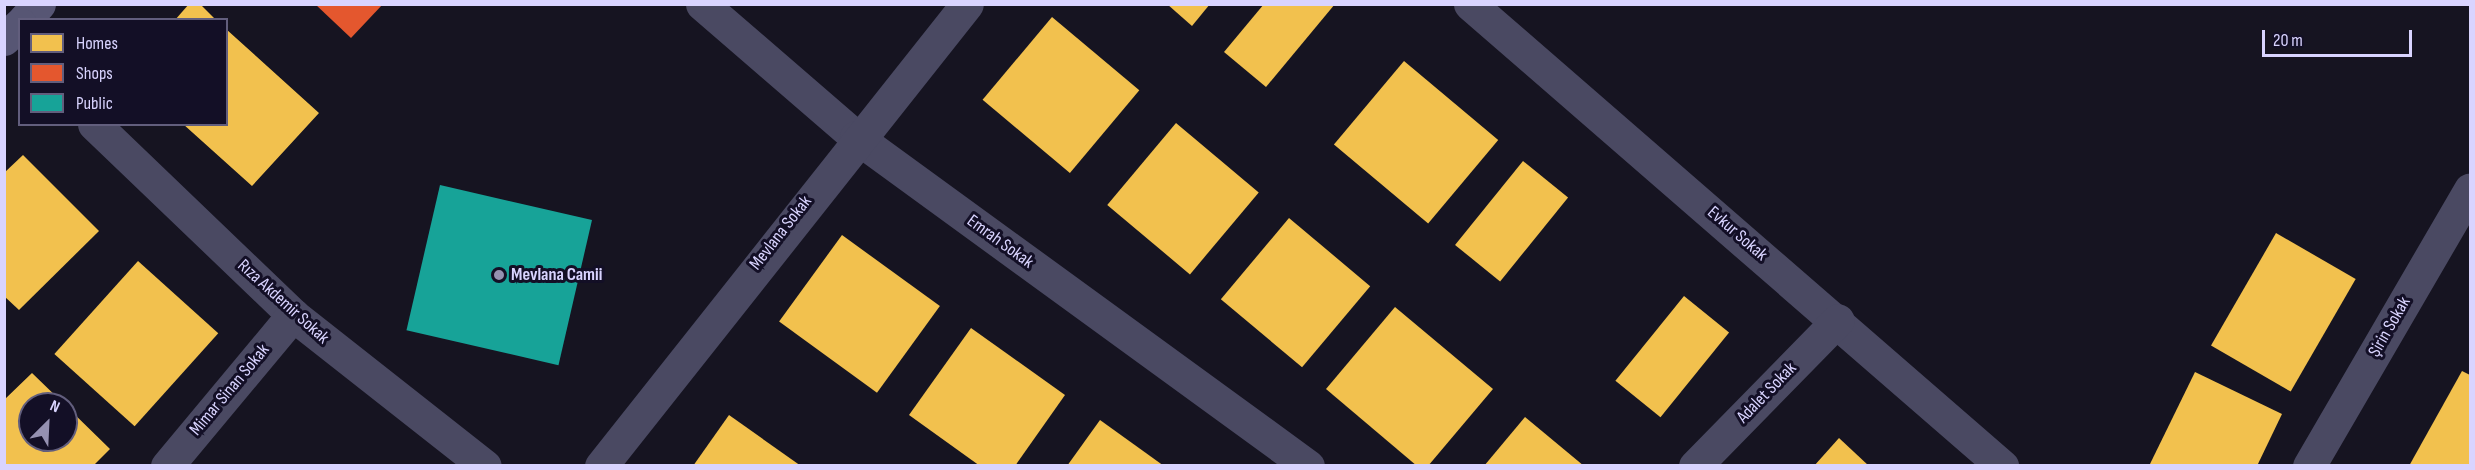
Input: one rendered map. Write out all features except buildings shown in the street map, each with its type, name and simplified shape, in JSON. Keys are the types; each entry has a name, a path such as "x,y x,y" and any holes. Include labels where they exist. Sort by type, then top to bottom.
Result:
{"main road":[{"path":"26,18 39,4"},
{"path":"5,39 18,26"}],"street":[{"name":"Emrah Sokak","path":"702,4 856,137 1308,465"},
{"name":"Mevlana Sokak","path":"601,465 856,137 967,4"},
{"name":"Evkur Sokak","path":"1470,4 1838,320 2002,465"},
{"path":"5,39 18,51"},
{"name":"Rıza Akdemir Sokak","path":"96,126 293,315 485,465"},
{"name":"Şirin Sokak","path":"2309,465 2470,189"},
{"name":"Mimar Sinan Sokak","path":"167,465 293,315"},
{"name":"Adalet Sokak","path":"1695,465 1838,320"}],"place":[{"name":"Mevlana Camii","path":"499,275"}]}
